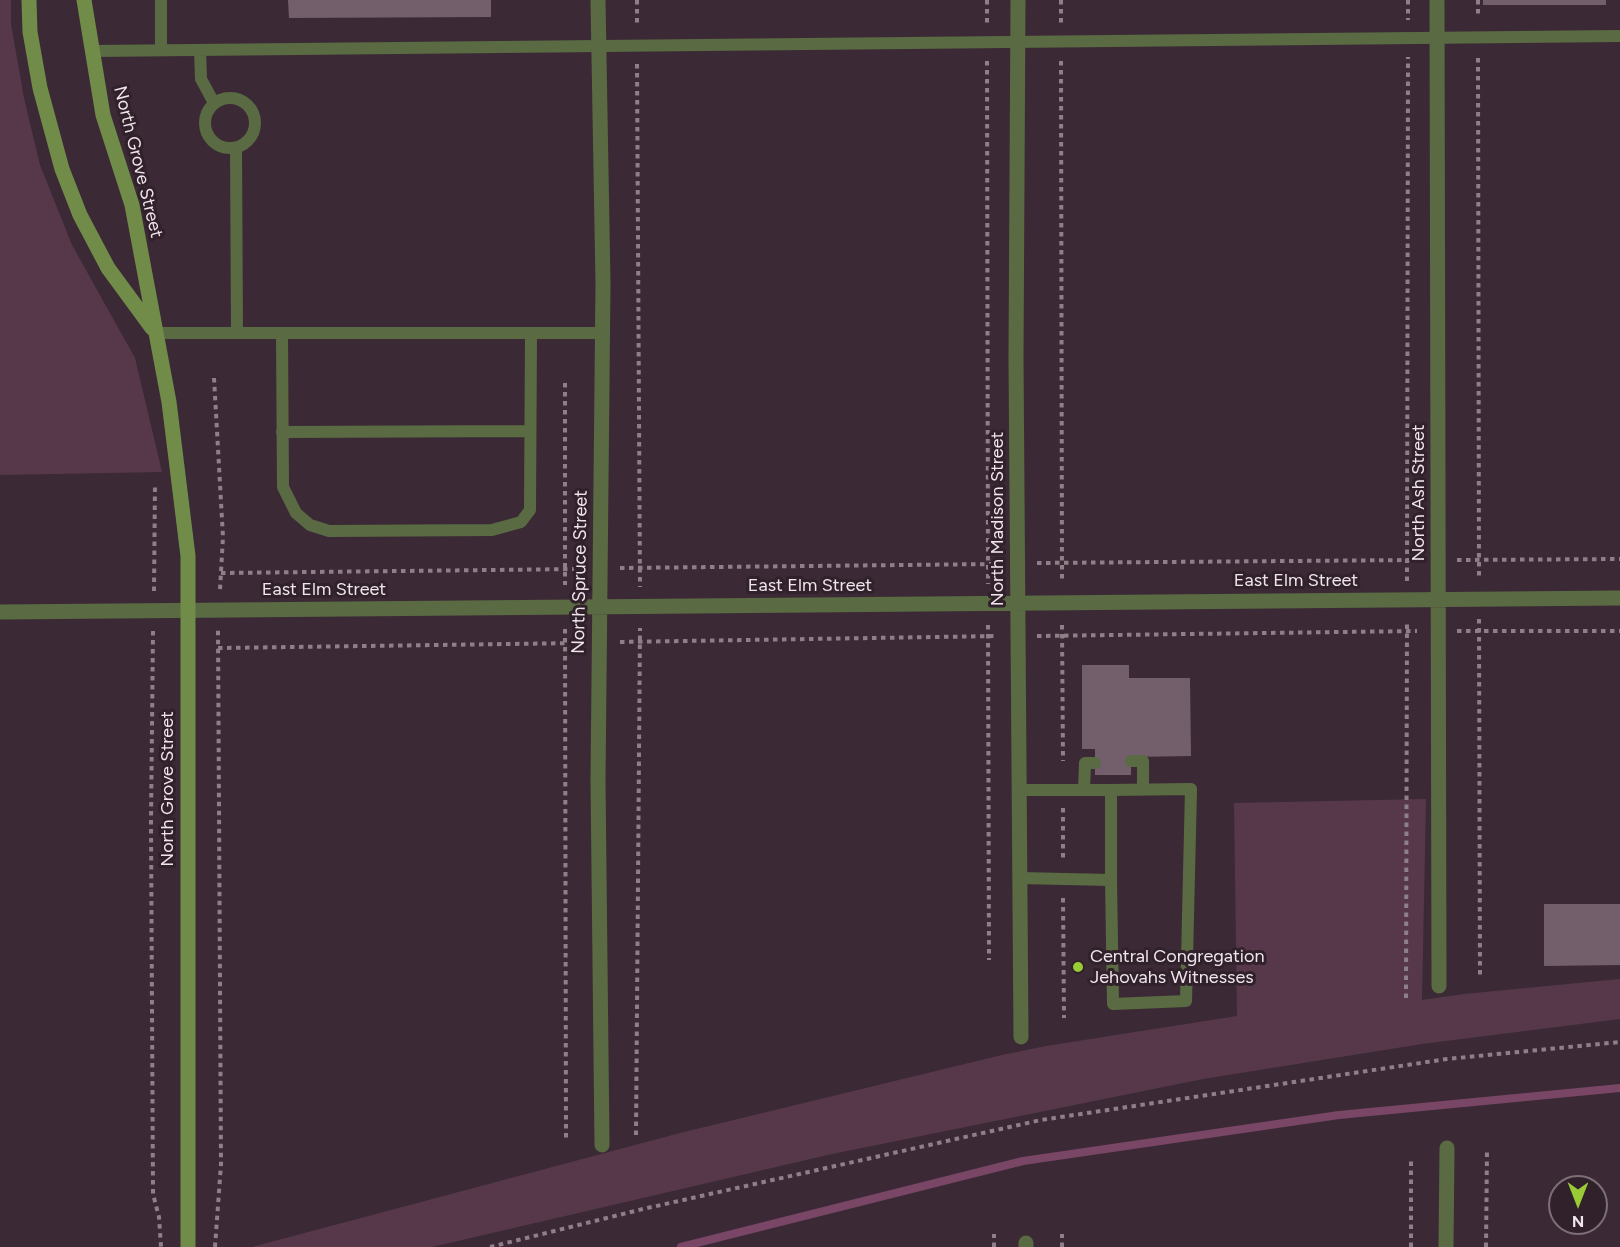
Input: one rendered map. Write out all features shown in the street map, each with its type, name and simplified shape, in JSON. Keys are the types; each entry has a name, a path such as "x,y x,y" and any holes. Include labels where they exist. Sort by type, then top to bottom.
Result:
{"street":[{"name":"North Grove Street","path":"29,0 30,32 40,88 62,169 80,215 108,268 155,333"},
{"name":"North Grove Street","path":"84,0 103,115 132,206 169,402 188,556 188,1247"},
{"name":"North Spruce Street","path":"598,0 603,333 598,780 602,1145"},
{"name":"North Madison Street","path":"1018,0 1020,1037"},
{"name":"North Ash Street","path":"1437,0 1439,986"},
{"name":"East Elm Street","path":"0,612 1620,598"},
{"path":"1446,1247 1447,1148"}],"lane":[{"path":"161,0 161,50"},
{"path":"92,51 1620,36"},
{"path":"200,50 201,79 214,103"},
{"path":"222,99 238,99 251,108 255,116 254,132 244,145 236,148 219,146 207,134 205,117 208,109 214,103 222,99"},
{"path":"236,148 237,333"},
{"path":"155,333 603,333"},
{"path":"282,333 283,487 296,513 310,525 329,531 341,531 492,530 521,522 530,510 531,333"},
{"path":"282,432 530,431"},
{"path":"1131,761 1143,761 1143,790"},
{"path":"1084,790 1084,763 1095,763"},
{"path":"1019,790 1191,789 1186,1001 1113,1004 1111,790"},
{"path":"1019,878 1111,880"}],"path":[{"path":"636,1135 640,642 637,0"},
{"path":"987,0 989,960"},
{"path":"1061,0 1064,1018"},
{"path":"1406,998 1408,0"},
{"path":"1478,0 1480,979"},
{"path":"214,378 223,537 218,648 221,1164 215,1247"},
{"path":"565,383 566,1138"},
{"path":"155,480 151,823 153,1194 159,1217 161,1247"},
{"path":"220,573 1018,563 1620,559"},
{"path":"218,648 1018,636 1620,631"},
{"path":"490,1247 643,1209 1041,1120 1435,1061 1620,1042"},
{"path":"1485,1247 1487,1150"},
{"path":"1411,1159 1411,1247"},
{"path":"994,1234 994,1247"},
{"path":"1062,1234 1062,1247"}],"shaded area":[{"path":"0,0 11,0 11,24 24,98 40,165 72,245 135,358 162,472 0,475"},
{"path":"1426,799 1422,1000 1620,979 1620,1019 1422,1044 1203,1079 832,1154 432,1247 252,1247 680,1133 1002,1055 1237,1016 1234,803"}],"building":[{"path":"288,0 491,0 491,17 289,18"},
{"path":"1483,0 1606,0 1606,5 1483,5"},
{"path":"1082,665 1129,665 1129,678 1190,678 1191,756 1131,757 1131,775 1095,775 1095,749 1082,749"},
{"path":"1544,904 1620,904 1620,965 1544,966"}],"waterway":[{"path":"681,1247 1023,1161 1339,1115 1620,1088"}],"place":[{"name":"Central Congregation Jehovahs Witnesses","path":"1078,967"}]}
